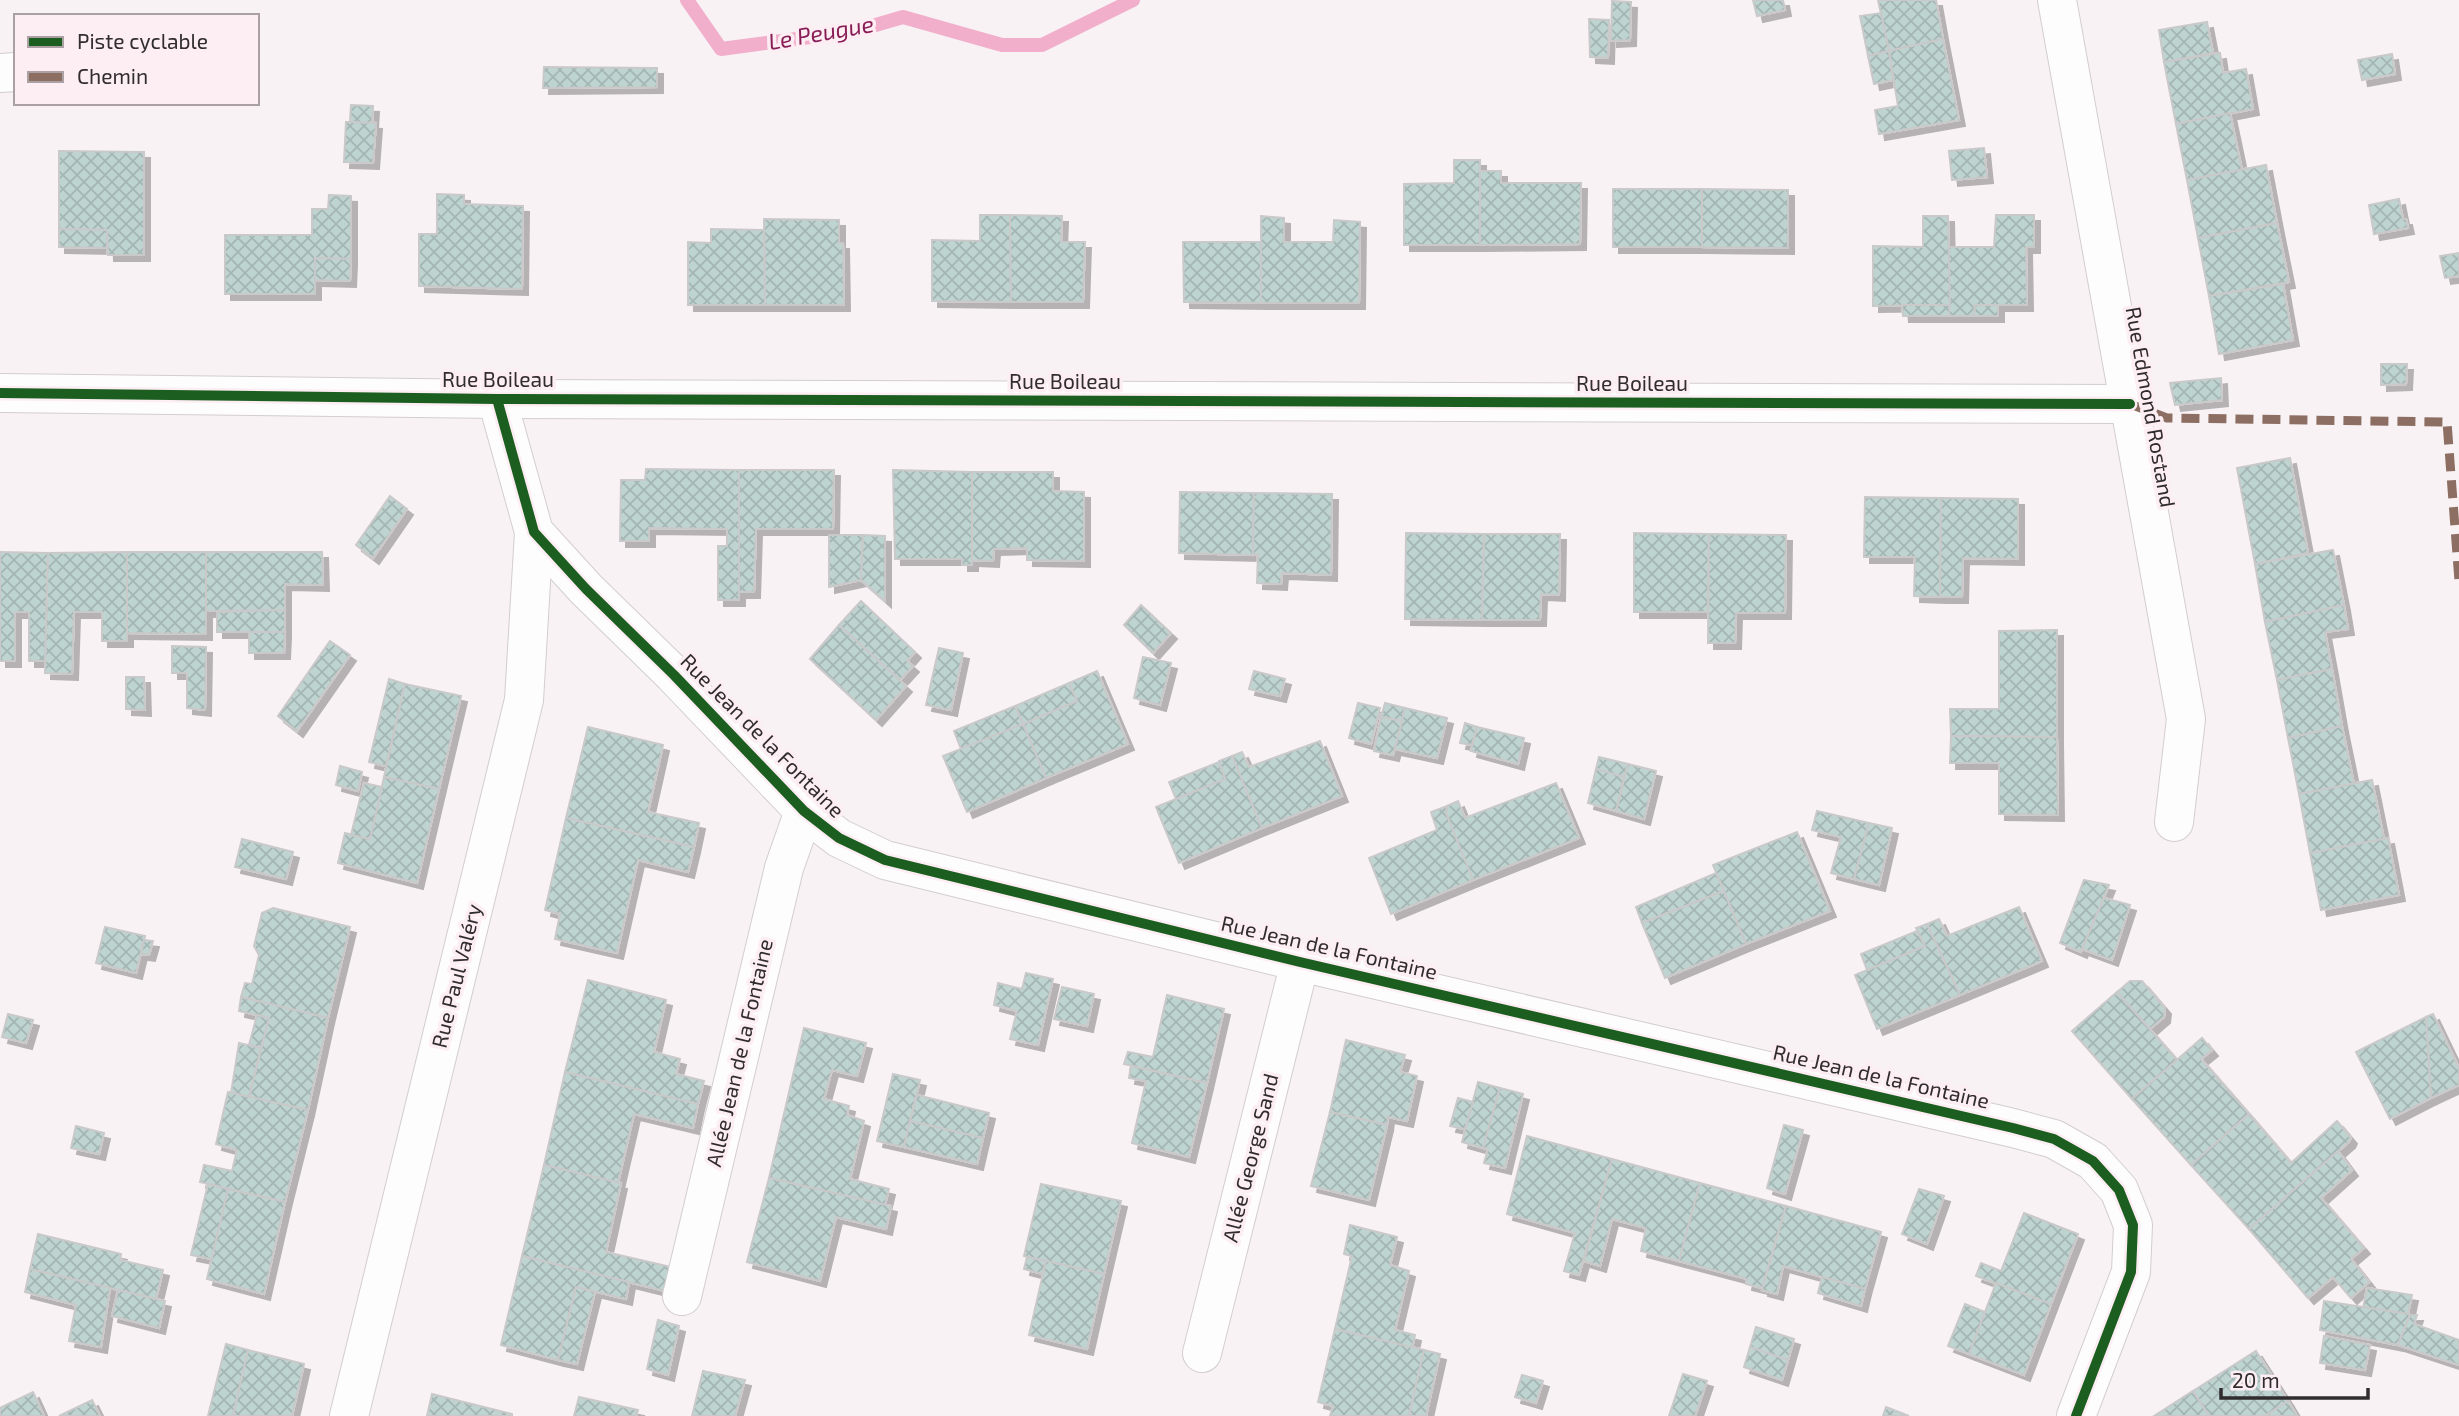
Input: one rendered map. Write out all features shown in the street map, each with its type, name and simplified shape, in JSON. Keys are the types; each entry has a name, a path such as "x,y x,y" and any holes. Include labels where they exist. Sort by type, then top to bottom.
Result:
{"street":[{"name":"Rue Edmond Rostand","path":"2057,0 2186,719 2174,822"},
{"name":"Rue Boileau","path":"0,393 498,399 2130,404"},
{"name":"Rue Jean de la Fontaine","path":"498,399 534,532 586,589 804,811 839,838 885,860 1300,962 2013,1128 2054,1139 2093,1161 2119,1190 2133,1225 2131,1272 2076,1416"},
{"name":"Rue Paul Valéry","path":"349,1416 524,700 534,532"},
{"name":"Allée Jean de la Fontaine","path":"682,1296 784,868 804,811"},
{"name":"Allée George Sand","path":"1202,1353 1300,962"}],"building":[{"path":"1753,0 1783,0 1785,10 1757,16"},
{"path":"1878,0 1936,0 1943,39 1889,51"},
{"path":"1612,1 1631,2 1630,40 1611,41"},
{"path":"1881,13 1889,51 1868,56 1860,16"},
{"path":"1589,19 1609,20 1608,58 1590,57"},
{"path":"2207,22 2213,53 2164,62 2159,30"},
{"path":"1943,39 1959,120 1879,134 1875,110 1898,106 1889,51"},
{"path":"1889,51 1893,80 1874,84 1868,56"},
{"path":"2220,53 2223,73 2246,69 2253,109 2176,124 2164,62"},
{"path":"2392,54 2395,74 2362,80 2358,60"},
{"path":"544,67 657,68 657,87 543,88"},
{"path":"351,105 373,106 372,123 350,122"},
{"path":"2230,113 2242,170 2187,180 2176,124"},
{"path":"346,122 376,123 373,163 344,162"},
{"path":"1984,148 1987,177 1952,180 1949,151"},
{"path":"59,151 144,152 144,255 108,255 107,230 59,229"},
{"path":"1454,160 1480,160 1480,245 1404,245 1404,184 1454,183"},
{"path":"2266,165 2277,223 2198,238 2187,180"},
{"path":"1480,171 1501,171 1501,183 1581,183 1580,244 1480,245"},
{"path":"1613,189 1702,189 1702,247 1613,247"},
{"path":"1702,189 1788,190 1788,248 1702,247"},
{"path":"437,194 464,195 464,204 523,206 522,289 419,286 419,234 437,234"},
{"path":"329,195 351,196 351,259 315,258 315,294 225,294 225,235 312,235 312,209 328,209"},
{"path":"2399,199 2403,219 2406,219 2408,228 2374,234 2369,205"},
{"path":"980,215 1010,215 1011,302 932,301 932,240 980,241"},
{"path":"1010,215 1062,216 1061,242 1085,242 1083,302 1011,302"},
{"path":"1996,215 2034,215 2034,247 2026,247 2027,305 1975,305 1974,316 1949,316 1948,247 1994,247"},
{"path":"1261,216 1284,218 1284,242 1333,242 1334,220 1360,222 1359,303 1261,303"},
{"path":"1923,216 1948,216 1950,305 1873,306 1873,246 1923,247"},
{"path":"764,219 839,220 839,243 843,243 844,305 765,305"},
{"path":"2277,223 2289,282 2209,296 2198,238"},
{"path":"59,229 107,230 107,248 59,247"},
{"path":"711,229 764,230 765,305 688,305 688,242 711,243"},
{"path":"1183,242 1261,242 1261,303 1184,302"},
{"path":"2459,253 2459,276 2445,278 2440,256"},
{"path":"315,258 351,259 350,281 315,280"},
{"path":"2283,284 2293,340 2219,354 2209,296"},
{"path":"1902,305 1950,305 1949,316 1903,316"},
{"path":"1975,305 1998,305 1998,316 1974,316"},
{"path":"2381,364 2407,364 2406,384 2381,385"},
{"path":"2221,378 2222,400 2175,405 2170,383"},
{"path":"2290,458 2308,553 2255,564 2237,468"},
{"path":"646,469 739,470 739,600 718,600 718,546 727,546 727,529 649,528 649,541 620,541 621,480 645,480"},
{"path":"739,470 834,470 833,529 756,529 754,592 739,592"},
{"path":"893,470 972,472 972,565 962,565 962,559 895,559"},
{"path":"972,472 1053,472 1053,491 1084,492 1084,561 1027,560 1027,548 994,549 993,561 972,560"},
{"path":"1180,492 1254,493 1253,555 1179,553"},
{"path":"1254,493 1332,494 1331,575 1282,573 1281,584 1257,583 1258,554 1253,555"},
{"path":"390,496 407,509 373,558 356,545"},
{"path":"1865,497 1941,498 1940,597 1914,596 1915,557 1864,557"},
{"path":"1941,498 2018,499 2018,559 1963,558 1962,597 1940,597"},
{"path":"1406,533 1484,534 1482,620 1405,619"},
{"path":"1634,533 1709,534 1708,612 1634,612"},
{"path":"1484,534 1560,534 1559,595 1541,594 1540,620 1482,620"},
{"path":"1709,534 1786,535 1785,613 1736,613 1735,643 1708,643"},
{"path":"829,535 863,535 861,580 829,587"},
{"path":"863,535 885,536 885,601 861,580"},
{"path":"2333,550 2344,605 2265,622 2255,564"},
{"path":"0,552 48,553 45,661 29,661 29,612 15,612 15,661 0,661"},
{"path":"127,552 127,641 102,641 102,612 74,612 72,674 45,673 48,553"},
{"path":"127,552 206,552 206,634 127,633"},
{"path":"206,552 322,552 323,585 285,584 285,610 206,611"},
{"path":"861,601 915,652 907,661 913,666 900,680 839,625"},
{"path":"1141,605 1171,633 1153,653 1124,625"},
{"path":"2344,605 2348,629 2325,632 2332,669 2277,680 2265,622"},
{"path":"285,610 285,632 217,632 217,612"},
{"path":"839,625 906,686 876,720 810,659"},
{"path":"2057,630 2057,737 1951,736 1950,709 1999,709 1999,631"},
{"path":"249,632 285,632 284,653 249,653"},
{"path":"330,641 350,655 297,731 278,716"},
{"path":"172,646 206,647 205,710 187,708 187,673 172,673"},
{"path":"939,648 963,653 951,710 926,705"},
{"path":"1143,657 1171,663 1160,705 1134,698"},
{"path":"2332,669 2342,726 2288,738 2277,680"},
{"path":"1097,671 1128,744 1046,778 1023,724 1077,701 1069,683"},
{"path":"1254,671 1285,679 1280,696 1249,689"},
{"path":"126,677 144,677 145,710 126,709"},
{"path":"389,679 405,684 386,766 369,762"},
{"path":"1069,683 1077,701 1023,724 1015,706"},
{"path":"405,684 461,696 439,789 384,777"},
{"path":"1358,703 1380,708 1371,744 1349,738"},
{"path":"1385,703 1405,708 1402,721 1381,717"},
{"path":"1015,706 1023,724 961,749 954,731"},
{"path":"1405,708 1447,718 1437,758 1395,749"},
{"path":"1381,717 1402,721 1393,755 1374,751"},
{"path":"1465,723 1477,727 1472,745 1460,743"},
{"path":"1023,724 1046,778 967,812 943,756"},
{"path":"2342,726 2354,784 2299,794 2288,738"},
{"path":"588,727 663,745 648,812 699,823 694,847 566,818"},
{"path":"1477,727 1524,738 1518,764 1471,751"},
{"path":"1951,736 2057,737 2058,815 1999,814 1999,763 1950,763"},
{"path":"1320,741 1342,796 1262,828 1232,756 1242,752 1249,767"},
{"path":"1232,756 1262,828 1179,863 1156,807 1225,779 1219,761"},
{"path":"1599,757 1628,764 1624,777 1596,769"},
{"path":"1219,762 1225,779 1176,799 1169,782"},
{"path":"1628,764 1656,771 1644,819 1616,811"},
{"path":"340,766 362,772 358,791 336,785"},
{"path":"1596,769 1624,777 1616,811 1588,803"},
{"path":"384,777 439,789 417,883 338,863 345,833 370,839"},
{"path":"2372,780 2384,839 2310,853 2299,794"},
{"path":"364,783 382,787 370,839 351,835"},
{"path":"1556,783 1579,838 1473,880 1446,813 1447,806 1458,801 1465,818"},
{"path":"1447,806 1446,813 1473,880 1391,914 1369,858 1437,830 1431,812"},
{"path":"1817,811 1869,823 1854,879 1831,873 1841,837 1812,830"},
{"path":"566,818 694,847 688,872 638,860 617,953 555,939 560,914 545,910"},
{"path":"1869,823 1892,828 1879,885 1854,879"},
{"path":"1797,832 1830,911 1746,944 1713,865"},
{"path":"2388,838 2399,895 2321,910 2310,853"},
{"path":"242,839 293,852 286,879 235,867"},
{"path":"1716,873 1724,891 1642,923 1636,907"},
{"path":"2084,880 2109,885 2081,952 2060,943"},
{"path":"1724,891 1746,944 1665,978 1642,923"},
{"path":"2104,898 2130,905 2112,960 2082,949"},
{"path":"2019,907 2042,961 1960,995 1927,924 1939,919 1947,936"},
{"path":"273,908 350,927 328,1018 241,997 245,983 252,984 259,955 254,946 262,913"},
{"path":"1927,924 1960,995 1877,1029 1855,975 1925,946 1916,928"},
{"path":"105,927 145,936 136,973 96,963"},
{"path":"1917,931 1925,946 1867,970 1861,954"},
{"path":"144,940 153,941 149,955 141,954"},
{"path":"1026,973 1053,979 1038,1045 1010,1039 1017,1011 994,1005 998,983 1022,989"},
{"path":"588,980 666,1000 654,1052 680,1059 676,1074 704,1081 698,1104 565,1072"},
{"path":"2130,981 2142,981 2165,1008 2164,1017 2150,1029 2117,992"},
{"path":"1062,987 1094,994 1087,1026 1054,1019"},
{"path":"2117,992 2177,1060 2132,1099 2072,1031"},
{"path":"1167,995 1224,1009 1207,1083 1124,1064 1128,1052 1153,1057"},
{"path":"241,997 328,1018 308,1110 249,1097 269,1018 239,1011"},
{"path":"8,1014 33,1020 26,1043 2,1037"},
{"path":"2433,1014 2459,1068 2459,1085 2431,1098 2426,1017"},
{"path":"257,1015 269,1018 261,1048 249,1045"},
{"path":"2426,1017 2431,1098 2390,1119 2356,1052"},
{"path":"804,1028 866,1043 857,1076 832,1070 824,1099 849,1106 847,1115 864,1121 850,1179 889,1189 885,1205 769,1178"},
{"path":"2202,1038 2212,1050 2201,1059 2249,1114 2191,1165 2132,1099"},
{"path":"1346,1040 1405,1055 1400,1072 1417,1076 1407,1121 1388,1117 1387,1125 1330,1112"},
{"path":"239,1043 261,1048 249,1097 231,1093"},
{"path":"1131,1066 1207,1083 1189,1157 1132,1143 1146,1081 1129,1078"},
{"path":"565,1072 698,1104 693,1128 634,1114 618,1183 544,1165"},
{"path":"893,1074 920,1080 904,1147 877,1141"},
{"path":"1478,1082 1500,1088 1483,1148 1462,1142"},
{"path":"1500,1088 1523,1094 1505,1168 1484,1163 1488,1149 1483,1148"},
{"path":"228,1092 308,1110 285,1202 200,1182 204,1165 232,1171 237,1150 216,1144"},
{"path":"917,1095 989,1113 983,1138 910,1121"},
{"path":"1458,1098 1473,1102 1465,1129 1450,1126"},
{"path":"1330,1112 1387,1125 1369,1200 1311,1186"},
{"path":"2249,1114 2291,1163 2337,1121 2351,1138 2249,1229 2191,1165"},
{"path":"910,1121 983,1138 977,1164 904,1147"},
{"path":"1784,1125 1803,1130 1785,1194 1767,1188"},
{"path":"76,1126 104,1133 99,1154 71,1148"},
{"path":"1527,1136 1612,1159 1579,1275 1564,1271 1575,1233 1507,1214"},
{"path":"2338,1151 2352,1170 2321,1198 2364,1248 2351,1259 2369,1282 2351,1298 2333,1277 2308,1298 2249,1229"},
{"path":"1612,1159 1700,1183 1679,1261 1641,1251 1646,1228 1612,1219 1600,1266 1584,1261"},
{"path":"544,1165 621,1183 606,1252 671,1267 665,1291 522,1256"},
{"path":"769,1178 891,1206 886,1229 836,1217 820,1281 747,1262"},
{"path":"1700,1183 1786,1206 1762,1288 1746,1284 1747,1279 1679,1261"},
{"path":"208,1184 228,1189 212,1259 191,1255"},
{"path":"1041,1184 1121,1201 1104,1274 1024,1256"},
{"path":"228,1189 285,1202 264,1294 207,1279"},
{"path":"1919,1189 1944,1196 1927,1244 1902,1234"},
{"path":"1786,1206 1881,1232 1865,1289 1783,1266 1777,1294 1762,1290"},
{"path":"2024,1213 2078,1234 2051,1304 1976,1276 1981,1263 2001,1271"},
{"path":"1350,1225 1397,1237 1390,1265 1409,1271 1395,1330 1415,1335 1412,1348 1335,1329 1352,1256 1344,1254"},
{"path":"38,1234 121,1254 120,1260 163,1270 156,1299 30,1269"},
{"path":"522,1256 629,1282 626,1299 576,1287 558,1360 501,1345"},
{"path":"1027,1257 1046,1261 1043,1274 1024,1269"},
{"path":"1046,1261 1104,1274 1087,1349 1029,1335"},
{"path":"30,1269 110,1288 101,1347 69,1341 76,1305 25,1292"},
{"path":"1822,1277 1865,1289 1861,1306 1818,1293"},
{"path":"1996,1283 2051,1304 2024,1375 1969,1354"},
{"path":"576,1287 595,1292 577,1364 558,1360"},
{"path":"2367,1288 2412,1295 2408,1314 2363,1308"},
{"path":"118,1290 165,1301 159,1328 112,1316"},
{"path":"2324,1301 2410,1315 2398,1345 2320,1330"},
{"path":"1965,1304 1985,1312 1969,1354 1948,1346"},
{"path":"2410,1315 2417,1315 2414,1324 2459,1340 2459,1365 2398,1345"},
{"path":"658,1320 679,1326 668,1375 647,1369"},
{"path":"1756,1327 1794,1339 1788,1360 1750,1347"},
{"path":"1335,1329 1424,1350 1409,1416 1330,1416 1333,1406 1318,1402"},
{"path":"2324,1336 2370,1345 2365,1370 2320,1363"},
{"path":"226,1344 248,1350 233,1416 208,1416"},
{"path":"1750,1347 1788,1360 1782,1380 1744,1367"},
{"path":"248,1350 304,1364 292,1416 233,1416"},
{"path":"1424,1350 1440,1354 1426,1416 1409,1416"},
{"path":"2256,1351 2288,1401 2265,1416 2209,1416 2193,1391"},
{"path":"703,1371 745,1380 735,1416 692,1416"},
{"path":"1683,1374 1707,1381 1695,1416 1669,1416"},
{"path":"1522,1375 1543,1381 1536,1403 1515,1397"},
{"path":"2193,1391 2209,1416 2154,1416"},
{"path":"33,1392 44,1416 0,1416 0,1408"},
{"path":"432,1394 512,1414 512,1416 427,1416"},
{"path":"579,1397 638,1410 636,1416 574,1416"},
{"path":"92,1400 100,1416 59,1416"},
{"path":"2288,1401 2297,1416 2265,1416"},
{"path":"1886,1407 1909,1416 1883,1416"}],"waterway":[{"name":"Le Peugue","path":"687,0 721,49 855,31 903,17 1002,45 1042,45 1133,0"}],"marked path":[{"path":"2130,404 2167,418 2447,422 2459,581"}],"cycle path":[{"path":"0,393 497,399 2130,404"},
{"path":"497,399 534,532 586,589 674,675 804,811 839,838 885,860 1300,962 2013,1128 2054,1139 2093,1161 2119,1190 2133,1225 2131,1272 2076,1416"}]}
